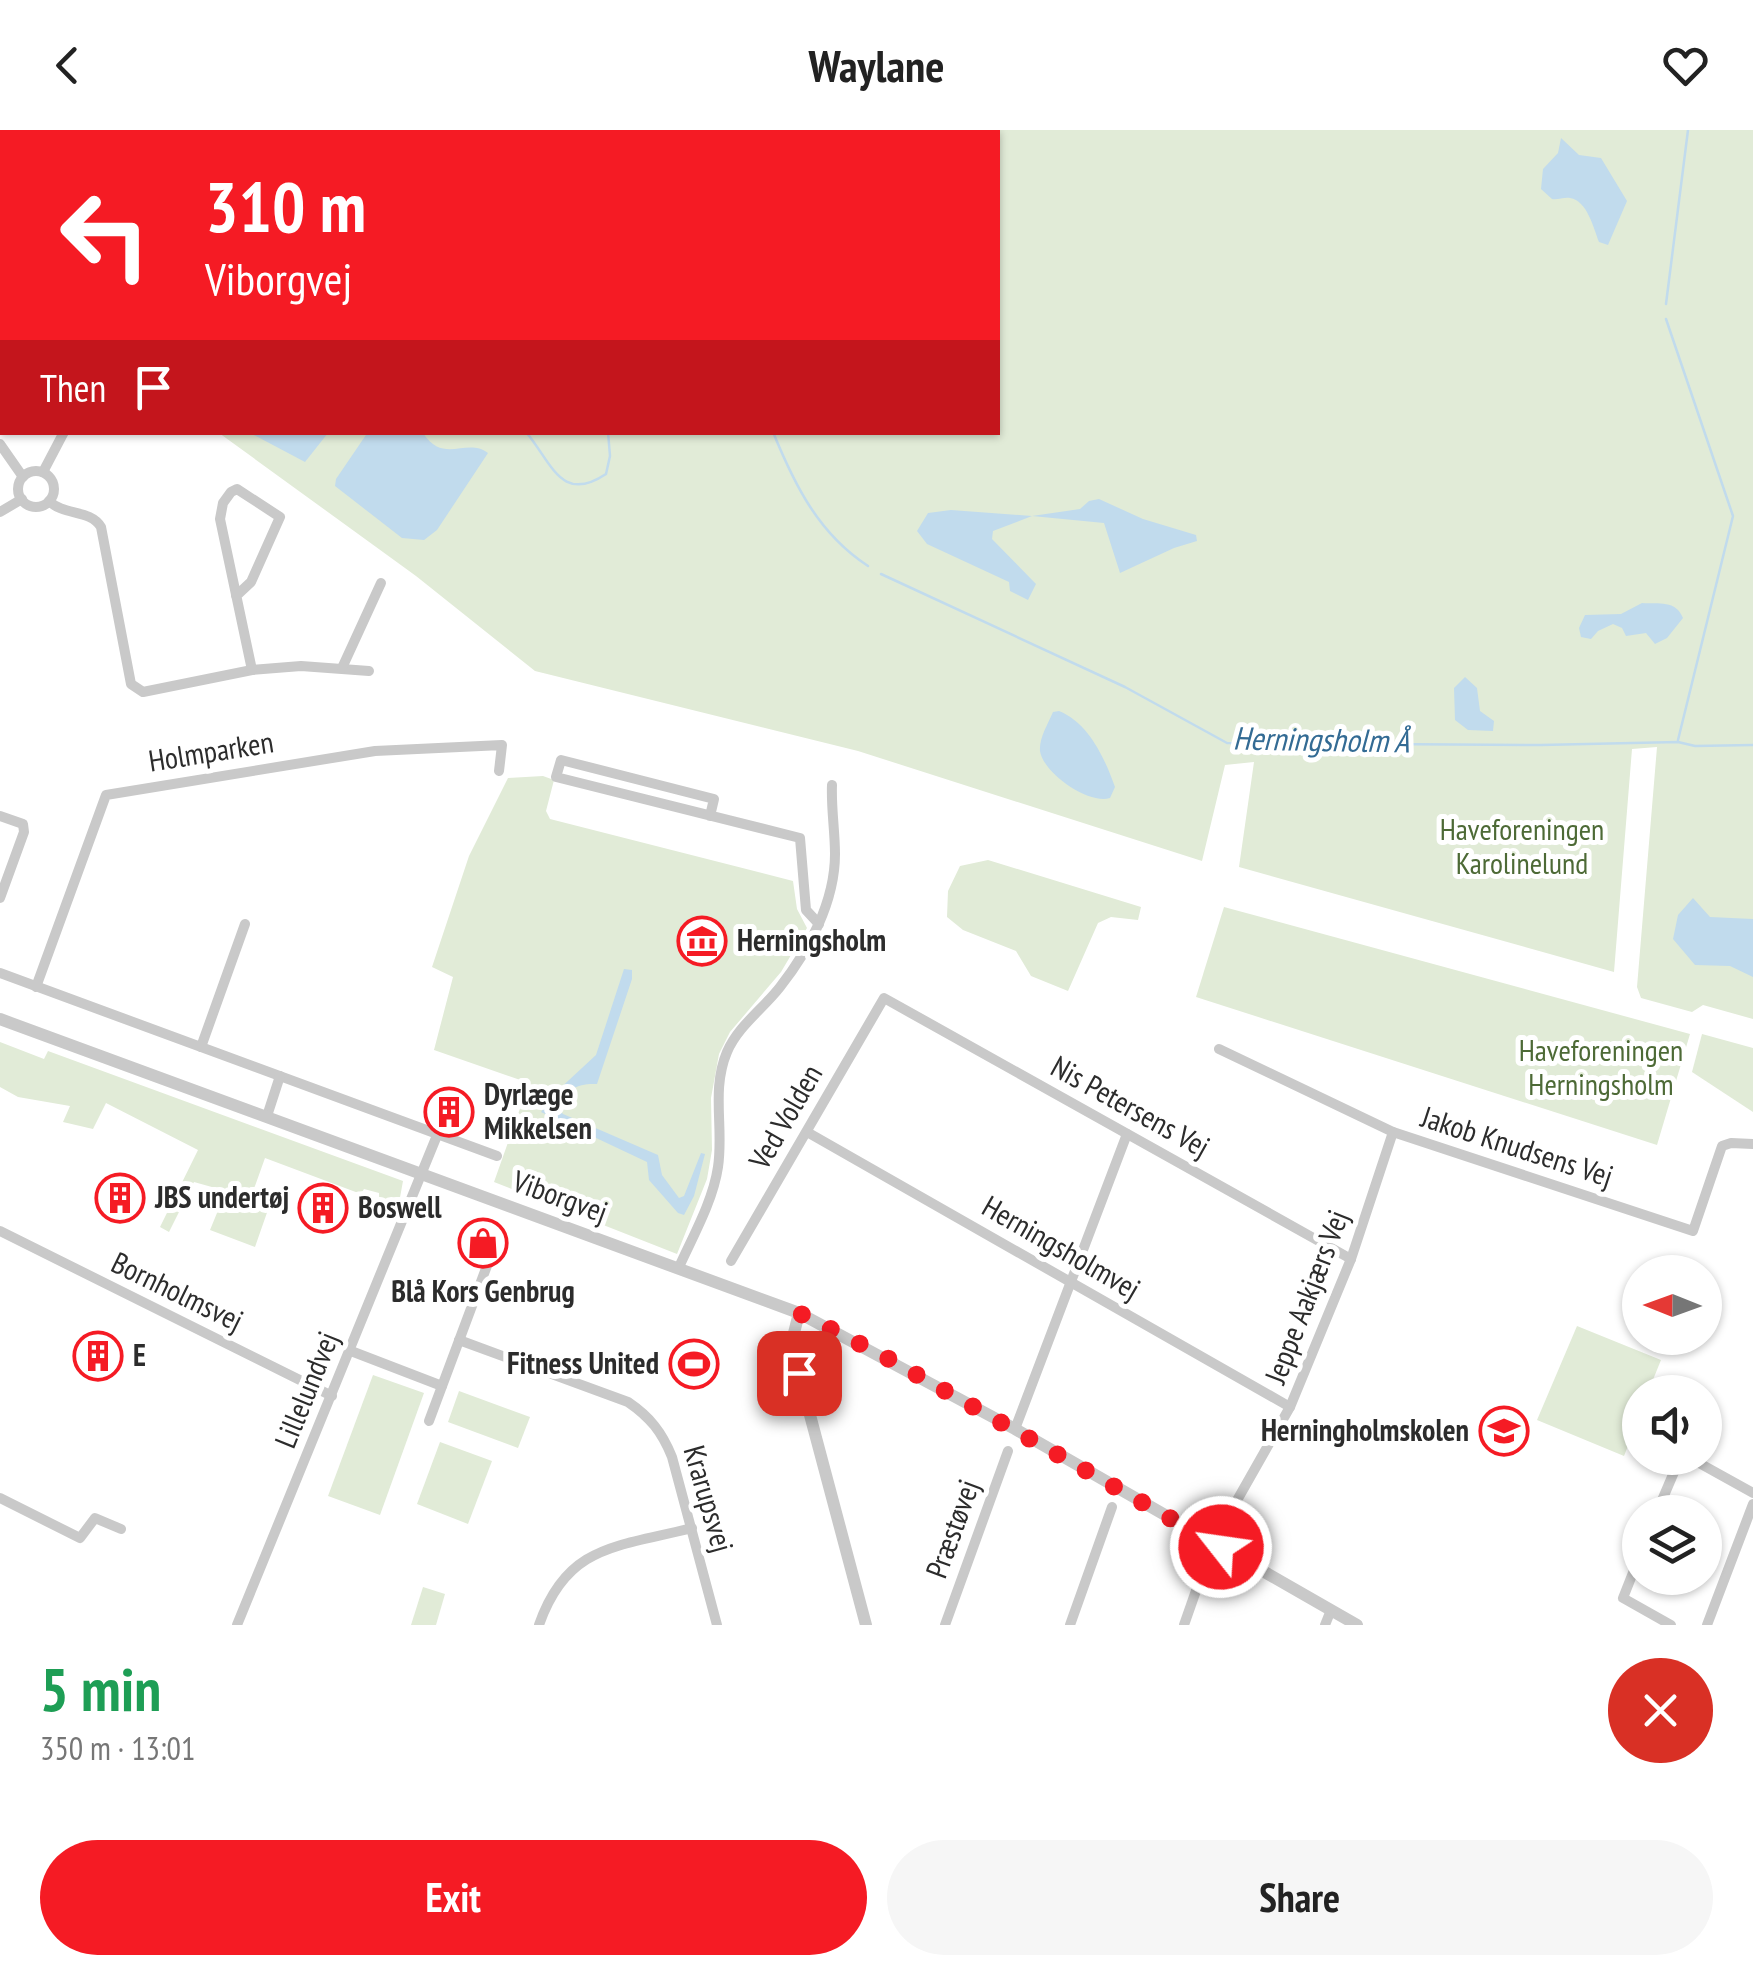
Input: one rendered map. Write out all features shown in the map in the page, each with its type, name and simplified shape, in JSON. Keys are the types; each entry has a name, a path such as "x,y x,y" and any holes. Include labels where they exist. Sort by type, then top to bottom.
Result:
{"street":[{"path":"42,472 62,435"},
{"path":"0,444 23,477"},
{"path":"42,472 54,485 49,501 34,506 22,499 18,488 23,477 42,472"},
{"path":"236,596 251,582 280,517 236,489 223,503 220,518 236,596 252,670"},
{"path":"0,512 22,499"},
{"path":"49,501 63,512 90,516 101,527 136,689 143,692 252,670 301,666 369,671"},
{"path":"342,668 381,582"},
{"name":"Holmparken","path":"36,987 106,795 375,751 502,745 499,771"},
{"path":"710,816 714,799 561,760 556,777 710,816 800,838 806,910 819,924"},
{"path":"679,1267 718,1168 717,1095 728,1049 742,1028 781,987 819,924 834,880 832,784"},
{"path":"0,816 18,820 24,832 0,898"},
{"path":"201,1047 245,924"},
{"path":"0,973 498,1156"},
{"name":"Ved Volden","path":"731,1260 884,998"},
{"name":"Nis Petersens Vej","path":"884,998 1351,1259"},
{"name":"Viborgvej","path":"0,1020 799,1313 1015,1429 1358,1625"},
{"name":"Jakob Knudsens Vej","path":"1218,1049 1393,1132 1693,1231 1722,1146 1753,1144"},
{"path":"266,1116 280,1076"},
{"name":"Herningsholmvej","path":"806,1132 1290,1408"},
{"name":"Jeppe Aakjærs Vej","path":"1224,1526 1290,1408 1351,1259 1393,1132"},
{"path":"422,1173 438,1134"},
{"path":"1015,1429 1127,1134"},
{"name":"Lillelundvej","path":"237,1625 422,1173"},
{"name":"Bornholmsvej","path":"0,1231 332,1396"},
{"path":"429,1422 488,1263"},
{"path":"799,1313 792,1341 794,1355 866,1625"},
{"name":"Krarupsvej","path":"459,1340 628,1402 649,1416 672,1457 716,1625"},
{"path":"351,1351 442,1386"},
{"name":"Præstøvej","path":"946,1625 1008,1450"},
{"path":"1721,1475 1753,1493"},
{"path":"0,1498 80,1538 95,1518 121,1529"},
{"path":"1708,1625 1753,1504"},
{"path":"1070,1625 1112,1508"},
{"path":"539,1625 556,1585 583,1560 692,1528"},
{"path":"1184,1625 1205,1565"},
{"path":"1623,1595 1622,1598 1671,1625"},
{"path":"1324,1625 1331,1610"}],"green space":[{"name":"Haveforeningen Karolinelund","path":"1000,130 1753,130 1753,1019 1703,1005 1692,1012 1641,998 1637,987 1657,747 1632,749 1614,972 1239,867 1254,762 1225,765 1202,861 858,751 535,671 416,576 222,435 1000,435"},
{"path":"543,776 554,780 546,811 550,819 793,881 797,909 807,928 781,972 730,1032 719,1054 711,1098 712,1150 707,1179 677,1254 494,1182 529,1083 434,1050 453,977 432,967 469,856 508,778"},
{"path":"988,860 1141,907 1138,920 1111,917 1098,923 1068,991 1031,976 1016,951 963,930 947,917 948,891 960,866"},
{"name":"Haveforeningen Herningsholm","path":"1224,907 1690,1034 1657,1145 1196,997"},
{"path":"1702,1034 1753,1048 1753,1112 1692,1072"},
{"path":"0,1042 44,1059 48,1051 403,1181 399,1203 379,1203 379,1193 364,1189 361,1194 265,1158 251,1197 270,1204 255,1247 210,1230 226,1191 194,1182 169,1232 160,1227 198,1150 106,1103 93,1129 63,1122 70,1106 18,1097 0,1087"},
{"path":"1577,1326 1622,1344 1622,1355 1649,1355 1661,1360 1655,1375 1622,1375 1622,1455 1537,1420"},
{"path":"373,1375 424,1393 380,1515 328,1496"},
{"path":"459,1391 530,1417 518,1448 448,1422"},
{"path":"440,1442 492,1461 468,1524 417,1504"},
{"path":"423,1587 445,1594 436,1625 411,1625"}],"water":[{"path":"1561,138 1579,155 1601,158 1627,201 1608,245 1599,242 1581,204 1570,198 1552,199 1541,189 1543,169 1558,153"},
{"path":"254,435 326,435 305,462"},
{"path":"366,435 425,435 439,447 472,448 488,453 437,530 424,540 402,538 335,486"},
{"path":"1099,499 1143,519 1196,535 1197,541 1120,573 1104,523 1032,516 1080,509"},
{"path":"951,510 1032,516 993,531 992,539 1036,584 1028,600 1010,591 1009,582 927,544 917,531 928,513"},
{"path":"1642,603 1671,606 1683,618 1667,638 1655,644 1646,633 1626,636 1622,628 1613,624 1591,639 1581,637 1579,628 1585,615 1621,614"},
{"path":"1465,677 1477,688 1480,711 1494,721 1493,731 1468,730 1455,720 1454,688"},
{"path":"1059,711 1079,724 1094,743 1115,787 1110,798 1079,792 1043,760 1042,736 1053,712"},
{"path":"1693,898 1710,917 1753,919 1753,977 1730,966 1695,965 1673,939 1678,915"},
{"path":"624,969 632,970 632,979 597,1084 573,1088 557,1107 563,1114 658,1155 662,1175 679,1198 684,1196 701,1153 705,1154 694,1196 684,1215 649,1180 647,1162 541,1112 555,1093 596,1055"}],"waterway":[{"path":"1666,304 1688,130"},
{"path":"1666,319 1733,516 1678,740"},
{"name":"Herningsholm Å","path":"528,435 559,476 578,484 606,474 608,435"},
{"name":"Herningsholm Å","path":"774,435 790,471 822,524 868,566"},
{"name":"Herningsholm Å","path":"881,574 1125,687 1227,743 1753,745"}],"place":[{"name":"Herningsholm","path":"702,941"},
{"name":"Dyrlæge Mikkelsen","path":"449,1112"},
{"name":"JBS undertøj","path":"120,1198"},
{"name":"Boswell","path":"323,1208"},
{"name":"Blå Kors Genbrug","path":"483,1243"},
{"name":"E","path":"98,1356"},
{"name":"Fitness United","path":"694,1364"},
{"name":"Herningholmskolen","path":"1504,1431"}],"route":[{"path":"799,1373 792,1341 799,1313 880,1354 1221,1547"}]}
